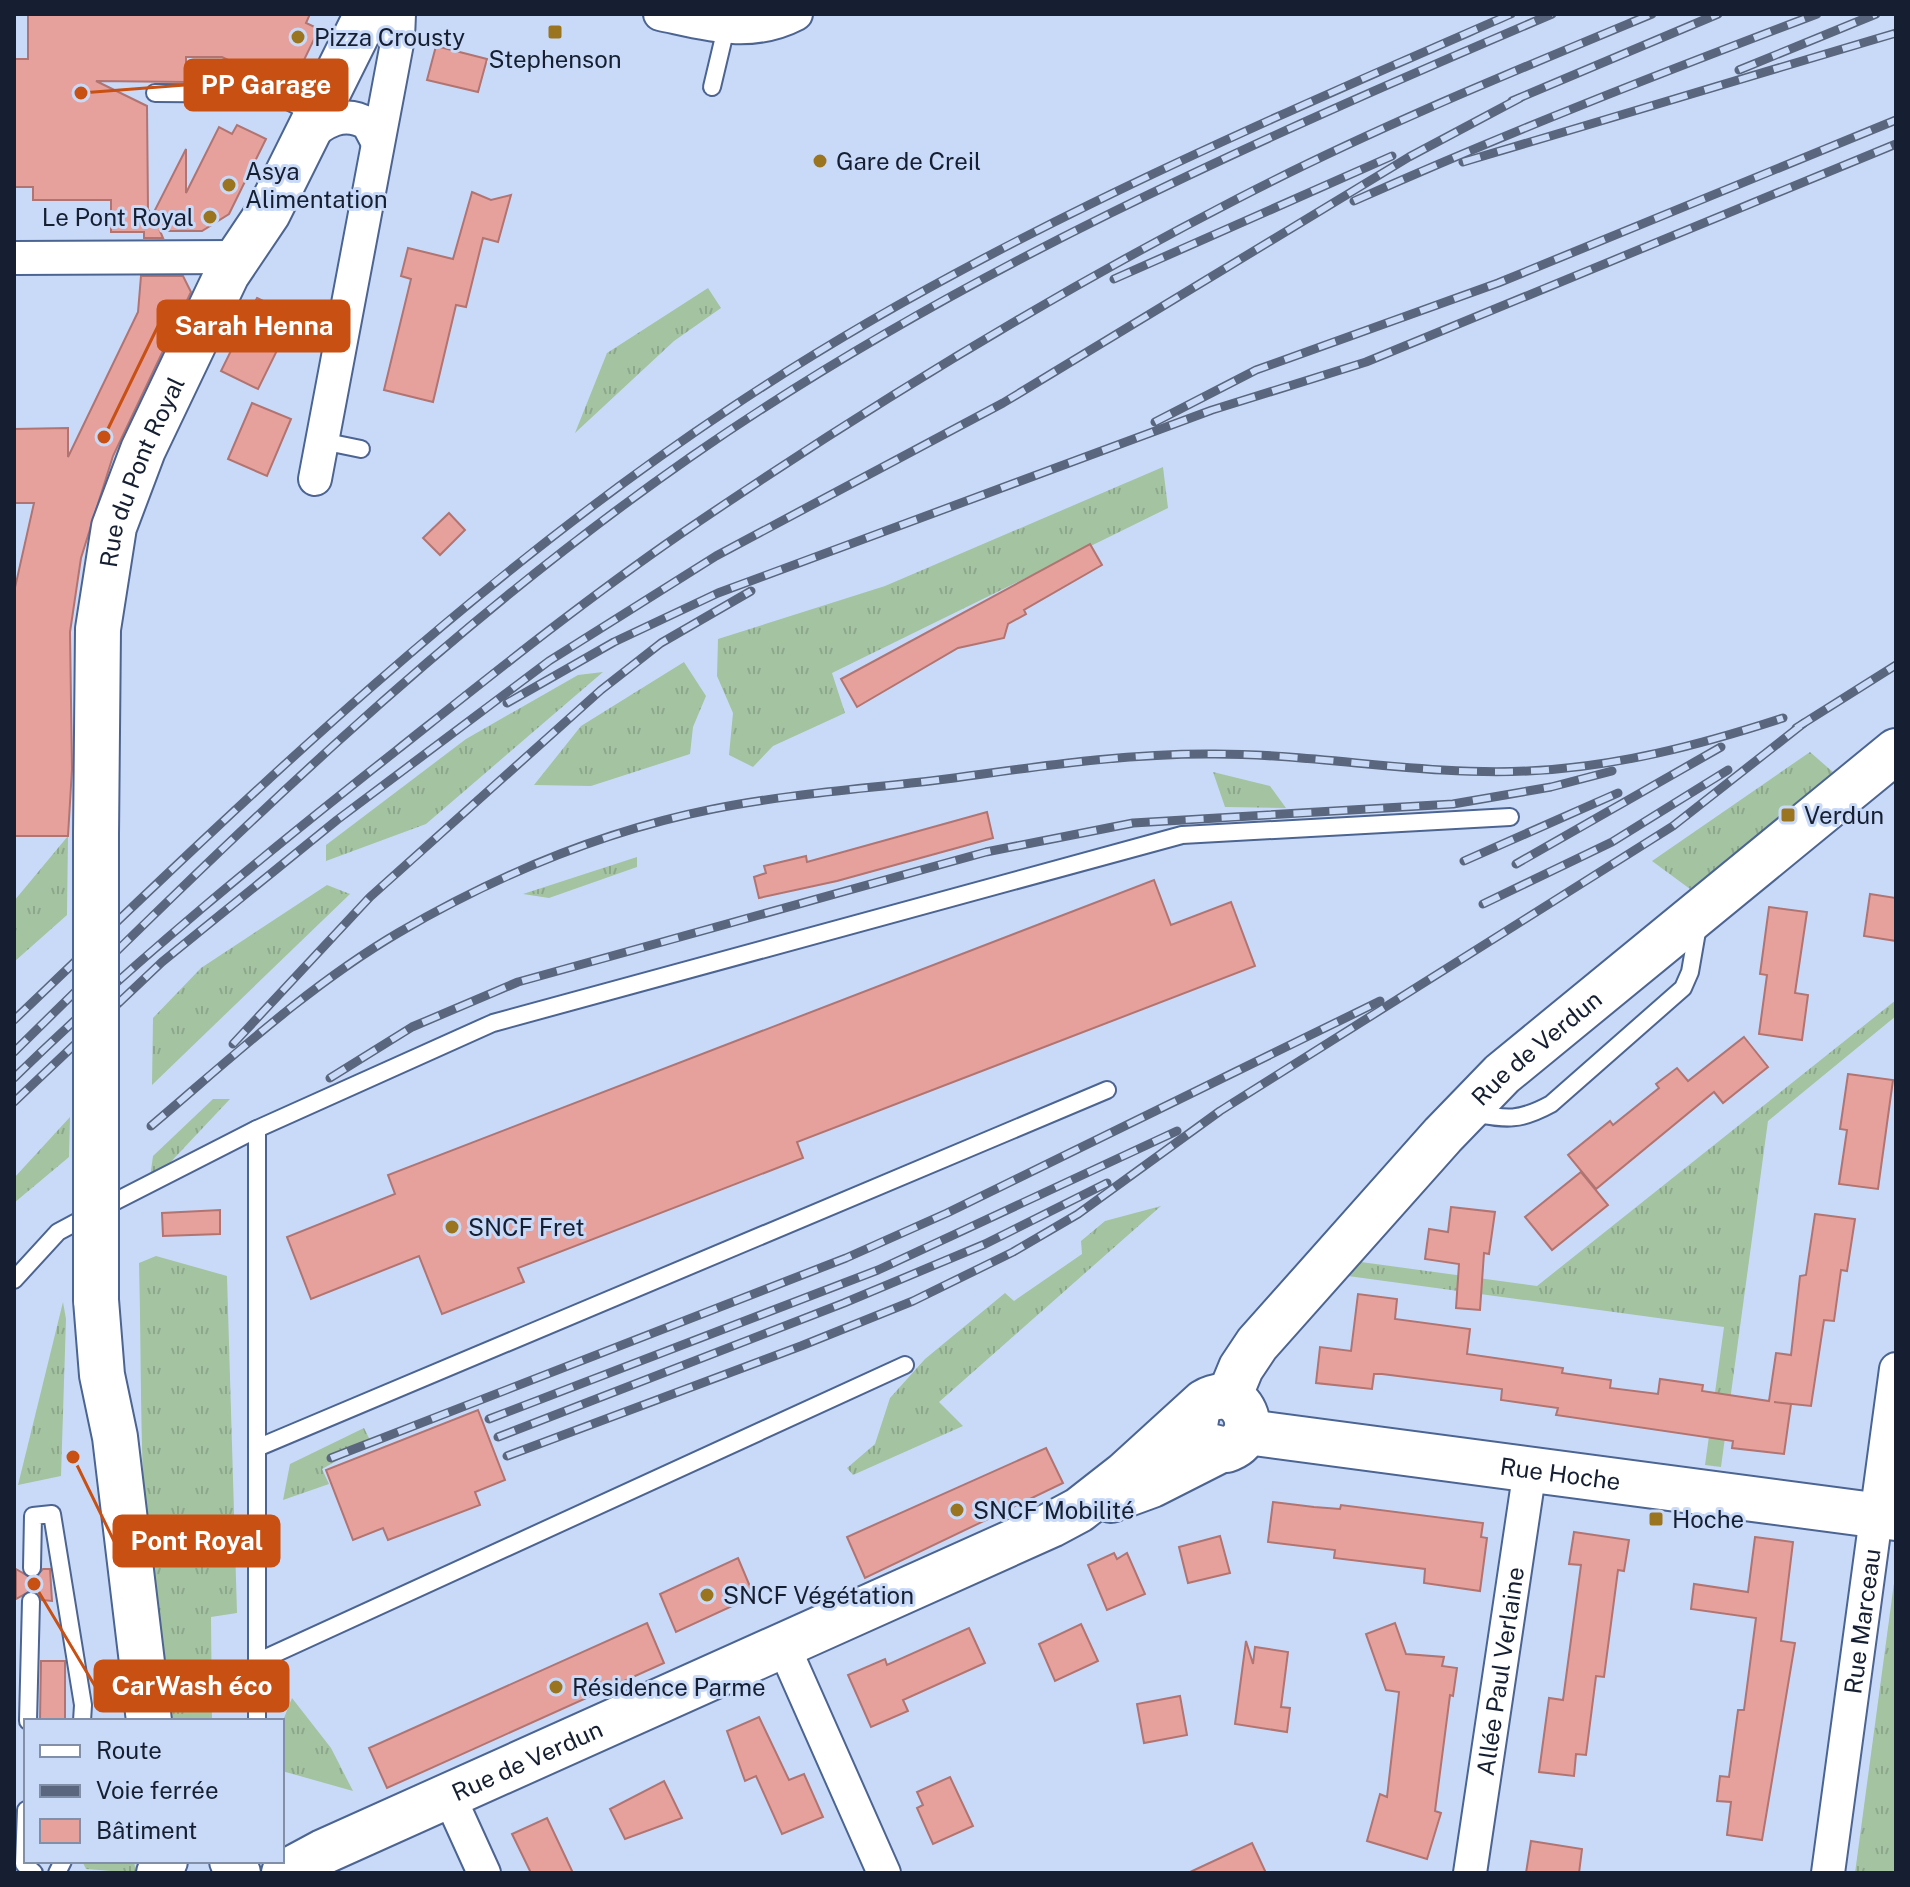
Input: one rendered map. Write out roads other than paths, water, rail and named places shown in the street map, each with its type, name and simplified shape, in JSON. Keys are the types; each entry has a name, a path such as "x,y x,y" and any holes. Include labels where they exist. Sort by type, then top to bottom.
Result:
{"main road":[{"name":"Rue du Pont Royal","path":"102,1375 96,1300 98,629 114,527 152,430 238,257 268,213 367,14"},
{"name":"Rue de Verdun","path":"284,1873 302,1855 449,1796 1079,1510 1136,1465 1224,1422 1241,1368 1257,1344 1465,1112 1565,1019 1896,751"},
{"path":"102,1375 95,1449 98,1519 107,1607 126,1719"},
{"path":"102,1375 115,1437 149,1719"},
{"name":"Rue Hoche","path":"1224,1422 1530,1469 1885,1517"}],"street":[{"path":"315,479 398,38 399,14"},
{"path":"660,14 766,26 796,14"},
{"path":"311,127 349,117 368,124 377,141"},
{"path":"14,258 238,257"},
{"name":"Rue Marceau","path":"1828,1873 1885,1517 1896,1369"},
{"name":"Allée Paul Verlaine","path":"1470,1873 1530,1469"},
{"path":"783,1645 884,1873"},
{"path":"449,1796 484,1873"}],"lane":[{"path":"712,87 719,22"},
{"path":"155,93 274,94 311,127"},
{"path":"322,441 361,449"},
{"path":"14,1280 58,1232 257,1129 493,1023 1182,835 1510,817"},
{"path":"257,1448 1107,1090"},
{"path":"257,1129 257,1719"},
{"path":"257,1662 905,1365"},
{"path":"32,1568 33,1516 52,1514 83,1705 82,1719"},
{"path":"28,1719 31,1601"}],"railway":[{"path":"14,1020 271,777 447,622 538,548 729,409 821,350 1013,243 1210,147 1511,14"},
{"path":"14,1052 175,894 340,739 512,592 600,522 692,456 793,389 897,327 1110,213 1330,111 1552,14"},
{"path":"14,1078 201,909 466,695 643,560 815,445 1023,317 1237,199 1391,125 1652,14"},
{"path":"1512,101 1718,14"},
{"path":"1354,201 1584,104 1817,14"},
{"path":"1739,70 1876,14"},
{"path":"1463,162 1896,33"},
{"path":"14,1102 162,962 337,820 549,661 716,556 1003,403 1409,157 1520,98"},
{"path":"1155,422 1256,370 1498,283 1896,120"},
{"path":"507,703 614,642 718,593 1212,410 1366,362 1896,144"},
{"path":"1114,279 1392,156"},
{"path":"233,1044 370,897 601,690 661,643 751,591"},
{"path":"1796,728 1896,665"},
{"path":"151,1126 301,1000 398,933 473,893 551,858 672,818 797,796 1076,762 1180,754 1294,757 1489,772 1561,769 1657,753 1783,718"},
{"path":"507,1456 913,1301 1013,1252 1078,1214 1220,1111 1673,826 1804,723"},
{"path":"1516,864 1721,747"},
{"path":"1483,904 1612,842 1728,770"},
{"path":"330,1078 412,1027 518,982 986,852 1133,823 1453,804 1551,787 1612,771"},
{"path":"1464,861 1618,793"},
{"path":"331,1458 846,1258 947,1213 1380,1001"},
{"path":"489,1419 878,1270 1177,1131"},
{"path":"498,1437 844,1303 985,1244 1107,1183"}],"place":[{"name":"Stephenson","path":"555,32"},
{"name":"Pizza Crousty","path":"298,37"},
{"name":"PP Garage","path":"81,93"},
{"name":"Gare de Creil","path":"820,161"},
{"name":"Asya Alimentation","path":"229,185"},
{"name":"Le Pont Royal","path":"210,217"},
{"name":"Sarah Henna","path":"104,437"},
{"name":"Verdun","path":"1788,815"},
{"name":"SNCF Fret","path":"452,1227"},
{"name":"Pont Royal","path":"73,1457"},
{"name":"SNCF Mobilité","path":"957,1510"},
{"name":"Hoche","path":"1656,1519"},
{"name":"CarWash éco","path":"34,1584"},
{"name":"SNCF Végétation","path":"707,1595"},
{"name":"Résidence Parme","path":"556,1687"}]}
